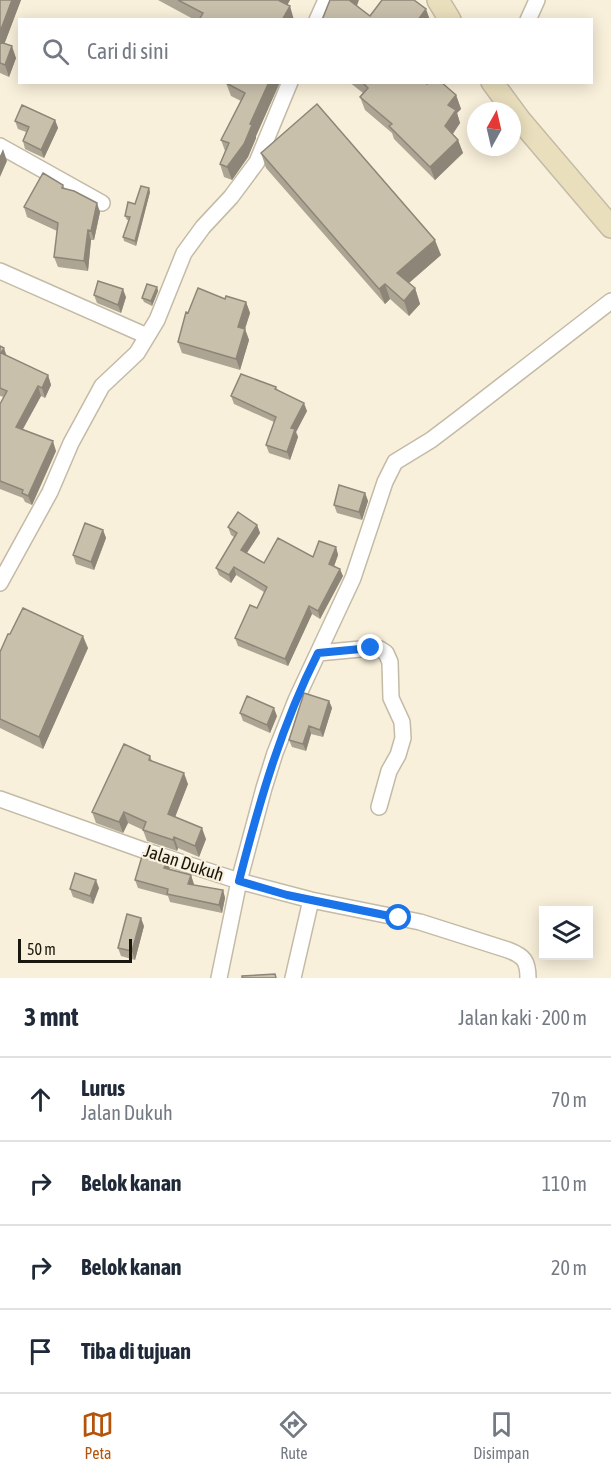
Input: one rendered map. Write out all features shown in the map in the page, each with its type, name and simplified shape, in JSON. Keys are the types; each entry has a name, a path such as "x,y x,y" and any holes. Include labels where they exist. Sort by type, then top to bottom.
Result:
{"street":[{"path":"318,18 326,0"},
{"path":"438,0 449,18"},
{"path":"529,18 537,0"},
{"path":"0,583 50,492 71,443 102,386 138,352 157,320 184,253 203,227 231,197 256,162 289,84"},
{"path":"495,84 611,227"},
{"path":"0,146 102,203"},
{"path":"1,274 147,336"},
{"path":"219,978 239,881 275,753 296,700 353,578 385,482 395,462 453,424 611,301"},
{"path":"318,653 380,649 386,653 390,662 391,698 402,722 403,738 398,755 389,771 379,807"},
{"name":"Jalan Dukuh","path":"0,799 143,850 239,881 311,900 420,922 508,950 521,955 528,963 528,978"},
{"path":"293,978 311,900"}],"building":[{"path":"0,0 12,0 0,32"},
{"path":"178,0 278,0 290,6 283,18 200,18 203,13"},
{"path":"330,0 349,0 370,16 382,0 414,0 426,9 419,18 323,18"},
{"path":"0,42 12,46 5,65 0,63"},
{"path":"228,84 268,84 250,124 252,125 244,144 227,167 220,164 229,143 221,140 245,93"},
{"path":"364,84 443,84 456,95 448,105 456,110 445,126 458,140 430,167 389,126 392,124 360,97 368,88"},
{"path":"317,104 435,240 397,273 415,288 404,301 385,284 379,289 261,153"},
{"path":"22,105 55,120 41,150 23,141 29,127 15,121"},
{"path":"43,173 63,185 62,188 74,191 97,203 91,231 88,230 84,261 54,257 58,223 24,207"},
{"path":"141,186 149,188 135,241 123,237 130,217 125,216 128,202 135,204"},
{"path":"98,281 123,289 118,305 94,295"},
{"path":"147,284 157,287 151,301 142,298"},
{"path":"198,288 225,299 226,296 246,302 238,327 245,329 236,359 178,342 186,312 188,313"},
{"path":"0,346 4,348 1,353 48,375 42,388 38,386 16,427 53,441 28,496 22,493 23,490 0,481 0,404 7,391 0,388"},
{"path":"241,374 276,387 275,389 304,403 291,428 295,429 287,452 266,445 276,417 231,396"},
{"path":"339,485 365,493 359,512 334,505"},
{"path":"238,512 257,525 241,550 264,563 278,538 313,557 319,541 336,547 329,564 340,569 318,611 309,606 285,659 235,638 250,605 257,608 267,587 234,567 229,575 216,568 237,533 228,527"},
{"path":"85,523 103,530 91,562 73,555"},
{"path":"23,608 83,636 39,737 0,719 0,652"},
{"path":"304,693 329,701 320,730 309,726 303,744 289,740"},
{"path":"247,696 274,708 267,725 240,713"},
{"path":"124,744 150,756 149,760 184,773 168,814 202,828 195,846 174,837 173,840 143,830 146,822 124,812 119,822 92,812"},
{"path":"143,853 167,861 164,868 191,875 188,884 223,890 219,905 167,894 168,889 135,880"},
{"path":"75,873 96,880 90,896 70,889"},
{"path":"127,914 141,918 132,951 118,948"},
{"path":"275,974 276,978 242,978 242,976"}],"route":[{"path":"371,648 318,653 285,725 275,753 239,881 287,895 399,918"}]}
